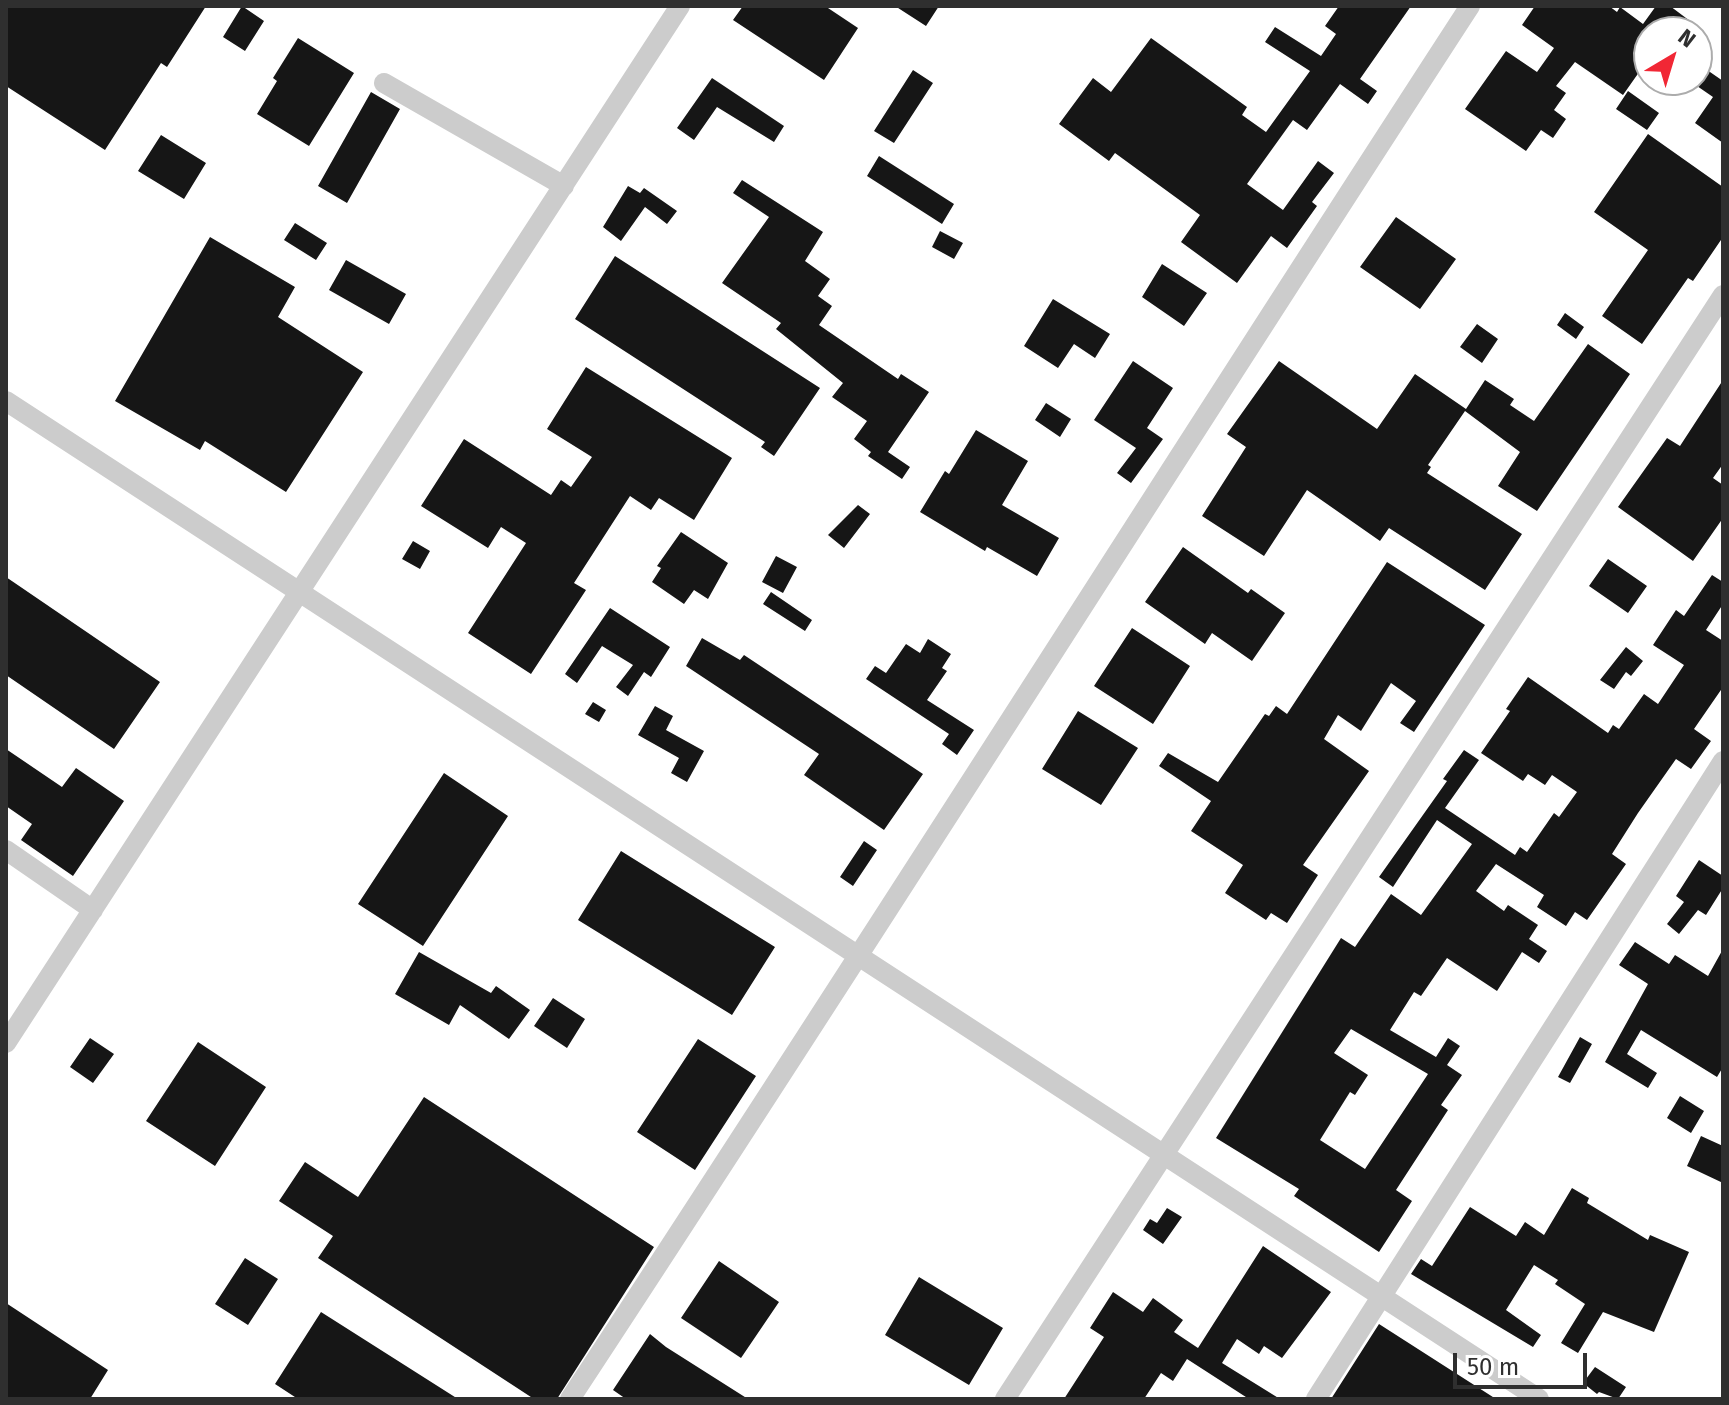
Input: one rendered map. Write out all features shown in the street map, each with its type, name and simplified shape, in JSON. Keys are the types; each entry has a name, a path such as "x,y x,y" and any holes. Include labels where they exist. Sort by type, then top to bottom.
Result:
{"street":[{"path":"6,1043 680,6"},
{"path":"570,1399 860,957 1183,448 1470,6"},
{"path":"384,83 564,186"},
{"path":"1005,1399 1723,295"},
{"path":"6,401 1539,1399"},
{"path":"1316,1399 1723,761"},
{"path":"6,850 93,910"}],"building":[{"path":"6,6 206,6 167,67 161,63 105,150 6,86"},
{"path":"242,6 264,21 245,51 223,37"},
{"path":"743,6 825,6 858,28 824,80 733,20"},
{"path":"895,6 939,6 926,26"},
{"path":"1339,6 1411,6 1360,79 1377,91 1368,104 1340,84 1307,130 1293,120 1247,184 1283,210 1318,161 1334,173 1312,202 1317,206 1287,248 1271,236 1237,283 1181,242 1200,215 1115,153 1109,161 1059,124 1093,78 1111,92 1151,38 1247,107 1242,115 1266,132 1310,71 1265,42 1275,27 1321,56 1336,34 1325,26"},
{"path":"1535,6 1609,6 1617,12 1620,7 1633,17 1633,81 1623,95 1575,62 1556,86 1566,93 1554,110 1566,119 1553,138 1541,130 1526,151 1465,109 1506,51 1537,72 1554,48 1522,25"},
{"path":"1656,6 1670,6 1683,16 1649,16"},
{"path":"298,38 354,73 309,146 257,114 277,81 273,78"},
{"path":"913,70 933,83 894,143 874,131"},
{"path":"1713,74 1723,81 1723,143 1695,123 1713,97"},
{"path":"712,78 784,126 774,142 717,107 694,140 677,128"},
{"path":"1628,91 1659,113 1647,130 1616,109"},
{"path":"371,92 400,109 347,203 318,186"},
{"path":"1648,134 1723,187 1723,237 1693,281 1688,278 1642,344 1602,316 1648,250 1594,212"},
{"path":"161,135 206,163 184,199 138,171"},
{"path":"879,156 954,204 942,224 867,176"},
{"path":"742,180 823,232 805,261 830,279 818,296 832,306 819,325 898,379 901,374 929,392 888,452 910,467 902,479 868,456 871,452 854,439 867,421 832,397 843,383 776,329 781,323 722,283 769,217 733,193"},
{"path":"628,186 640,193 644,188 677,211 667,224 645,207 621,241 603,227"},
{"path":"1396,217 1456,259 1420,309 1360,267"},
{"path":"295,223 327,243 316,260 284,240"},
{"path":"940,231 963,243 954,259 932,247"},
{"path":"210,237 295,287 278,317 363,372 286,492 205,441 200,450 115,401"},
{"path":"615,256 820,388 774,456 761,447 765,442 575,319"},
{"path":"346,260 406,294 389,324 329,290"},
{"path":"1162,264 1207,293 1184,326 1142,297"},
{"path":"1053,299 1110,334 1095,358 1074,344 1058,368 1024,346"},
{"path":"1565,313 1584,327 1576,339 1557,325"},
{"path":"1477,324 1498,339 1482,363 1460,347"},
{"path":"1588,344 1630,374 1537,511 1498,486 1520,452 1465,411 1428,465 1431,467 1427,473 1522,534 1485,590 1389,528 1380,541 1307,490 1264,556 1202,516 1246,447 1227,434 1279,361 1377,429 1415,374 1466,409 1485,380 1514,399 1510,405 1534,421"},
{"path":"1133,361 1173,388 1147,428 1163,439 1131,483 1117,473 1136,448 1094,420"},
{"path":"586,367 732,458 694,520 659,498 651,510 630,496 574,583 586,590 531,674 468,633 526,543 501,527 488,548 421,506 464,439 551,495 561,480 571,487 592,457 547,429"},
{"path":"1723,380 1723,464 1713,478 1723,485 1723,518 1693,561 1618,507 1667,438 1680,446"},
{"path":"1046,403 1071,419 1060,437 1035,420"},
{"path":"976,430 1028,461 1002,505 1059,538 1037,576 987,547 985,551 920,512 945,471 949,474"},
{"path":"858,505 870,514 844,548 828,535"},
{"path":"681,532 728,563 708,599 694,590 684,604 652,582 661,568 657,566"},
{"path":"413,541 430,551 420,569 402,559"},
{"path":"1183,547 1248,593 1251,589 1285,613 1252,661 1212,633 1205,644 1145,602"},
{"path":"776,556 797,567 783,593 762,582"},
{"path":"1608,559 1647,586 1628,613 1589,586"},
{"path":"1387,562 1485,625 1414,732 1400,723 1416,701 1391,683 1361,731 1338,715 1324,739 1369,771 1303,865 1318,875 1287,923 1271,913 1266,920 1225,893 1243,865 1191,831 1211,801 1159,766 1168,753 1218,782 1265,714 1269,716 1276,706 1287,714"},
{"path":"1712,575 1723,582 1723,604 1706,630 1723,641 1723,687 1694,729 1711,741 1691,769 1676,759 1638,813 1612,854 1626,864 1587,920 1575,912 1566,926 1537,907 1544,895 1496,864 1476,891 1504,911 1508,905 1538,925 1529,939 1547,951 1539,963 1522,952 1497,991 1447,958 1421,996 1414,992 1390,1030 1436,1057 1448,1038 1460,1046 1447,1065 1462,1075 1441,1105 1448,1110 1396,1190 1412,1201 1379,1252 1294,1196 1299,1189 1216,1138 1341,938 1355,947 1391,894 1421,915 1472,844 1437,820 1393,887 1379,877 1447,781 1443,779 1464,750 1479,760 1445,808 1515,855 1520,847 1527,852 1554,813 1559,817 1577,792 1552,775 1545,785 1528,774 1523,781 1481,753 1510,711 1506,709 1528,677 1608,733 1613,725 1619,729 1644,694 1658,704 1684,665 1653,645 1676,610 1684,616","holes":["1351,1029 1428,1074 1365,1169 1320,1140 1350,1092 1355,1095 1368,1075 1334,1053"]},
{"path":"6,577 160,682 114,749 6,675"},
{"path":"771,592 812,620 805,631 763,604"},
{"path":"610,608 670,647 651,677 644,672 628,696 616,687 633,665 602,646 577,683 565,674"},
{"path":"1132,628 1190,666 1153,724 1094,686"},
{"path":"702,638 740,660 744,655 923,774 884,830 804,775 819,754 686,666"},
{"path":"928,639 951,654 942,668 947,671 927,700 974,730 957,755 942,744 949,734 866,679 875,666 886,673 906,644 920,653"},
{"path":"1626,647 1643,661 1631,676 1626,672 1614,689 1600,680"},
{"path":"593,702 606,710 599,722 585,714"},
{"path":"655,706 673,716 666,730 704,751 687,782 671,773 679,758 638,735"},
{"path":"1078,711 1138,748 1101,805 1042,769"},
{"path":"6,749 62,787 76,768 124,801 73,876 21,840 32,824 6,806"},
{"path":"444,773 508,816 423,946 358,904"},
{"path":"864,841 877,850 853,886 840,877"},
{"path":"621,851 775,947 732,1015 578,920"},
{"path":"1699,860 1723,876 1723,888 1706,915 1698,910 1679,934 1667,924 1684,902 1676,896"},
{"path":"1635,942 1669,964 1675,955 1708,976 1723,949 1723,1067 1717,1077 1641,1030 1627,1054 1657,1073 1648,1088 1605,1062 1648,984 1619,965"},
{"path":"419,952 491,993 496,986 530,1010 509,1039 460,1005 449,1025 395,994"},
{"path":"553,998 585,1019 567,1048 534,1026"},
{"path":"1580,1037 1592,1044 1570,1083 1558,1077"},
{"path":"90,1038 114,1054 93,1083 70,1067"},
{"path":"698,1039 756,1076 695,1170 637,1132"},
{"path":"198,1042 266,1087 215,1166 146,1121"},
{"path":"1680,1096 1704,1111 1691,1133 1667,1118"},
{"path":"424,1097 654,1247 557,1399 534,1399 318,1258 333,1236 279,1201 305,1162 358,1197"},
{"path":"1701,1136 1723,1146 1723,1183 1687,1166"},
{"path":"1572,1188 1589,1198 1587,1203 1648,1240 1650,1235 1689,1252 1654,1332 1603,1312 1578,1353 1561,1343 1585,1304 1555,1284 1558,1280 1534,1265 1506,1310 1541,1335 1533,1347 1411,1274 1421,1259 1432,1266 1470,1207 1516,1236 1525,1222 1544,1235"},
{"path":"1167,1208 1182,1217 1163,1244 1143,1230 1150,1219 1157,1223"},
{"path":"1263,1246 1331,1292 1282,1358 1264,1346 1259,1354 1237,1339 1222,1363 1280,1399 1249,1399 1187,1359 1173,1381 1161,1373 1144,1399 1064,1399 1104,1337 1090,1328 1113,1292 1143,1312 1153,1298 1183,1320 1174,1332 1198,1348"},
{"path":"245,1258 278,1279 248,1325 215,1304"},
{"path":"719,1261 779,1302 741,1358 681,1318"},
{"path":"919,1277 1003,1328 969,1385 885,1335"},
{"path":"6,1303 108,1370 90,1399 6,1399"},
{"path":"321,1312 458,1399 298,1399 275,1384"},
{"path":"1379,1324 1496,1399 1331,1399"},
{"path":"650,1334 748,1399 626,1399 613,1390"},
{"path":"1595,1367 1626,1387 1618,1399 1599,1392 1597,1394 1583,1383"}]}
